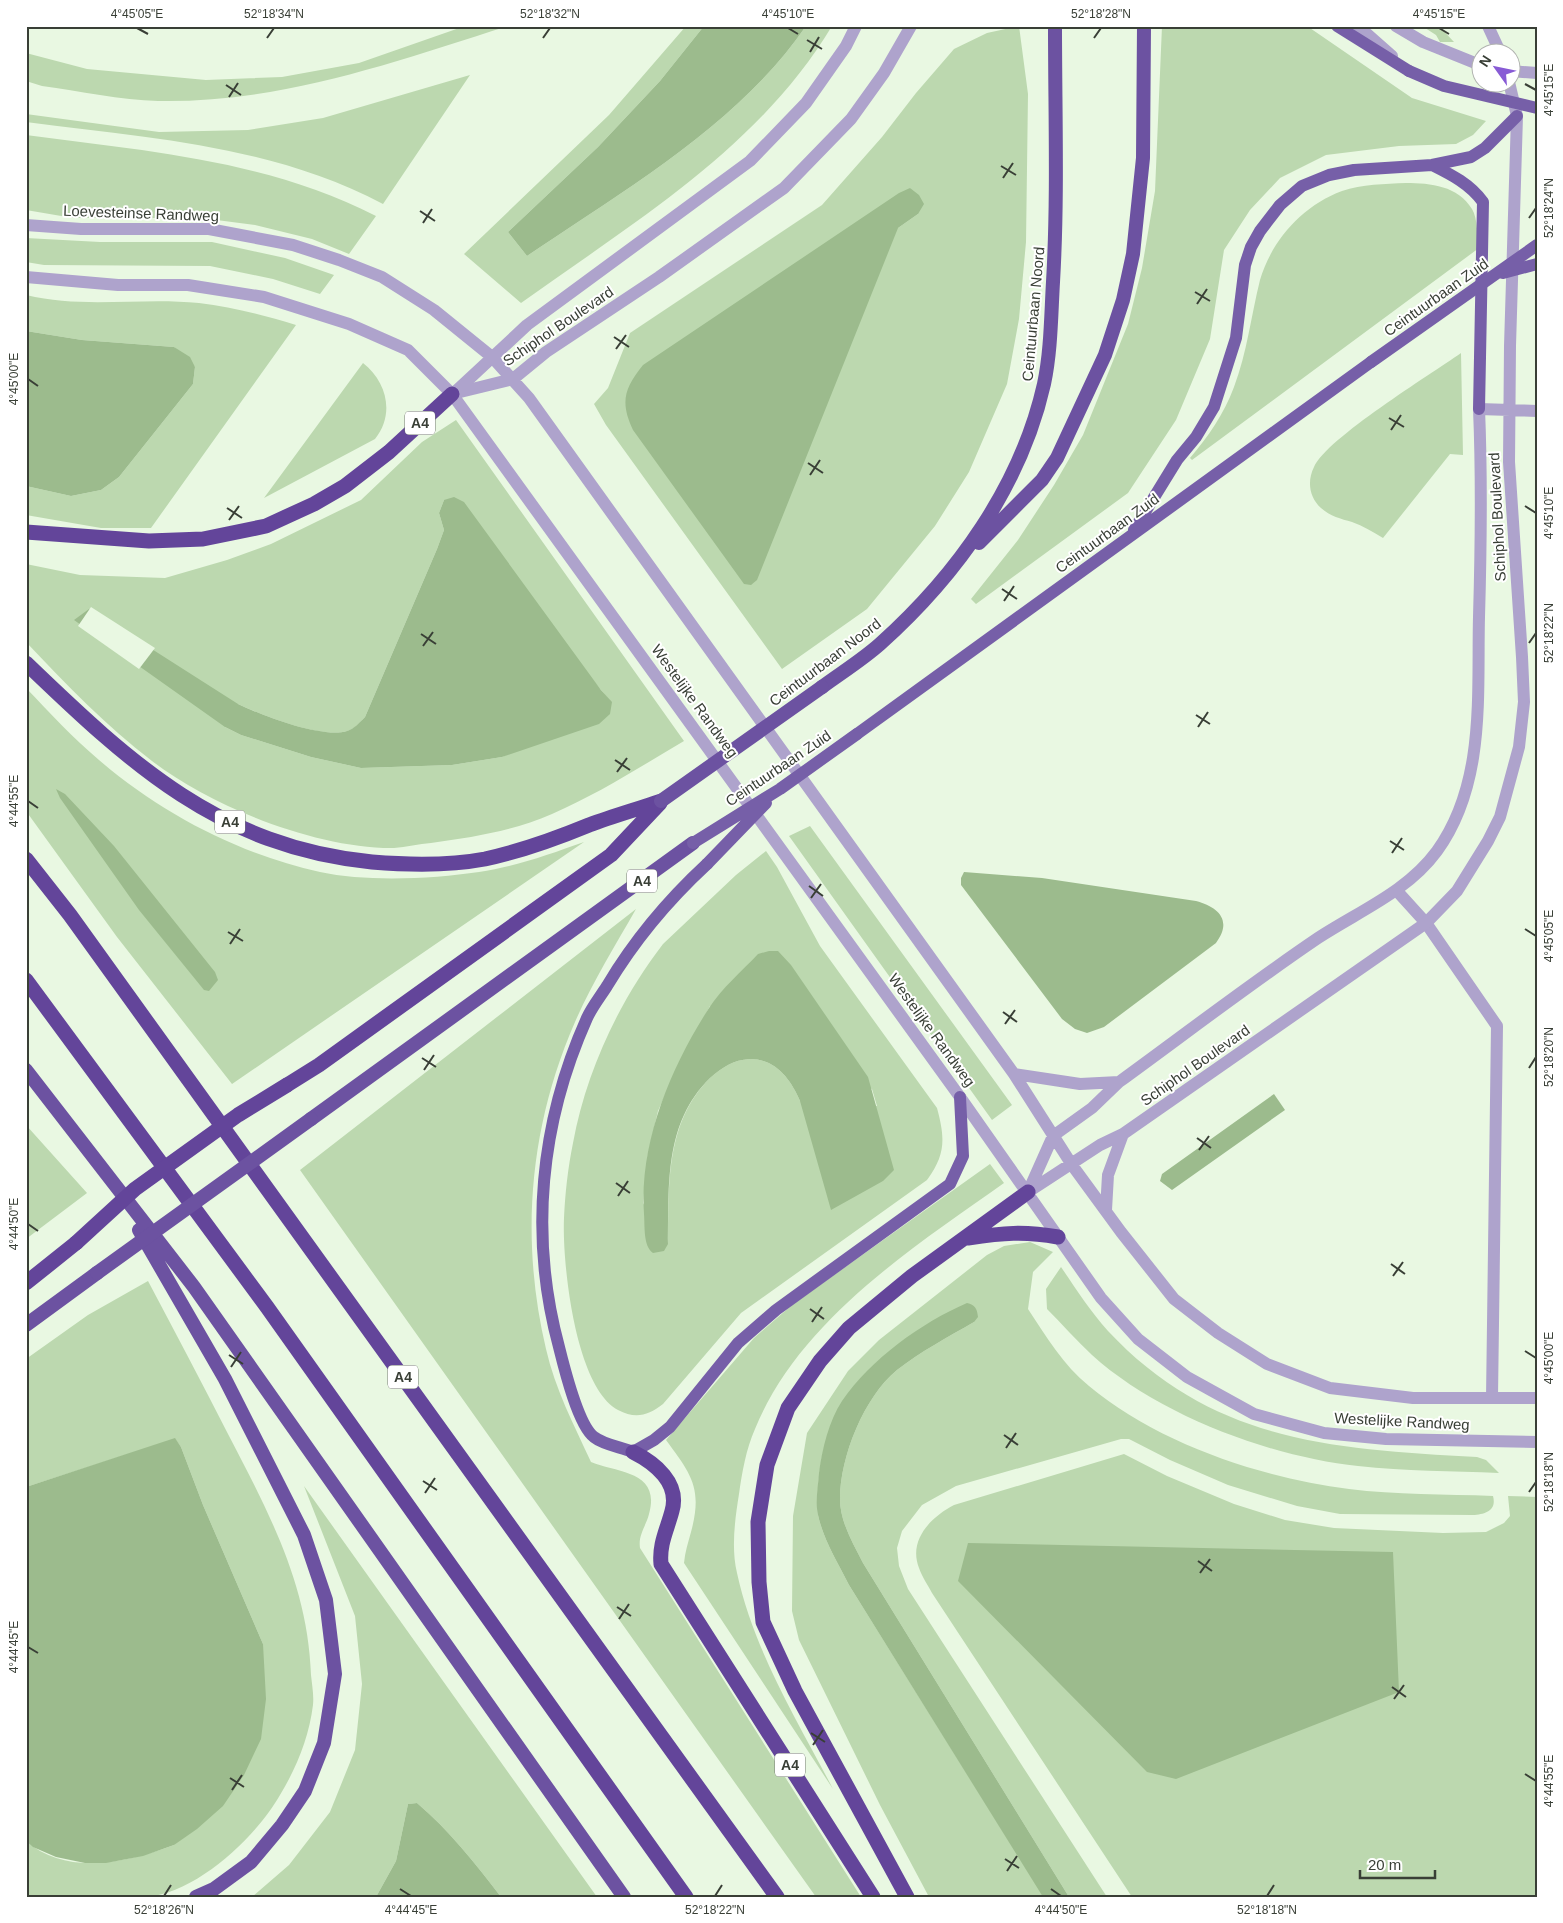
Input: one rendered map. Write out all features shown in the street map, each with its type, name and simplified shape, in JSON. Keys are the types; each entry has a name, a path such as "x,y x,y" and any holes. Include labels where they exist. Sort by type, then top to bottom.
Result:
{"highway":[{"name":"Ceintuurbaan Noord","path":"662,802 878,645 911,615 945,577 985,522 1003,493 1024,447 1044,383 1051,325 1056,229 1055,26"},
{"path":"945,577 1042,480 1057,458 1076,421 1104,355 1123,300 1133,254 1144,158 1144,29"},
{"name":"A4","path":"26,532 148,541 203,540 266,526 314,504 345,486 388,452 452,394"},
{"name":"A4","path":"26,663 130,759 170,789 242,829 274,842 319,854 396,864 449,864 484,859 538,846 590,824 662,802"},
{"name":"A4","path":"26,1283 76,1243 135,1189 238,1115 319,1065 610,856 662,802"},
{"name":"A4","path":"26,1326 693,844"},
{"name":"A4","path":"26,859 70,915 777,1897"},
{"path":"26,980 261,1299 686,1897"},
{"path":"26,1070 194,1287 624,1897"},
{"path":"98,1163 181,1300 225,1379 304,1535 326,1600 335,1674 324,1743 305,1791 282,1825 251,1862 214,1889 196,1897"},
{"name":"A4","path":"907,1897 794,1691 763,1622 759,1582 758,1522 767,1465 788,1408 820,1362 849,1328 881,1301 1028,1192"},
{"path":"964,1238 1012,1232 1029,1232 1058,1237"},
{"name":"A4","path":"633,1452 657,1467 667,1480 672,1492 673,1509 660,1550 661,1564 873,1897"}],"main road":[{"path":"1337,26 1409,71 1444,86 1537,108"},
{"path":"1132,534 1177,460 1196,437 1214,407 1236,338 1245,265 1251,247 1280,205 1302,186 1329,175 1354,170 1432,164 1471,157 1484,148 1517,116"},
{"path":"1432,164 1467,184 1483,202 1479,409"},
{"name":"Ceintuurbaan Zuid","path":"693,844 780,789 1371,362 1537,245"},
{"path":"1495,275 1537,264"},
{"path":"780,789 707,864 677,891 653,918 628,952 588,1017 562,1087 547,1151 542,1214 544,1278 571,1391 589,1433 604,1442 633,1452 654,1440 670,1427 738,1344 776,1310 950,1184 963,1156 960,1097"}],"street":[{"name":"Schiphol Boulevard","path":"452,394 527,325 750,161 806,103 846,46 856,26"},
{"name":"Schiphol Boulevard","path":"452,394 513,379 546,352 659,277 784,188 851,119 884,73 911,26"},
{"path":"1358,26 1409,71"},
{"path":"1396,26 1423,42 1470,61"},
{"path":"1488,26 1495,42"},
{"path":"1520,72 1537,73"},
{"name":"Schiphol Boulevard","path":"1028,1192 1100,1145 1123,1134 1426,923 1458,891 1500,817 1519,747 1524,702 1510,499 1510,346 1517,116 1511,92"},
{"name":"Loevesteinse Randweg","path":"26,225 81,229 210,229 292,245 339,260 382,277 434,310 492,357"},
{"path":"26,277 118,285 188,285 264,297 349,324 408,350 452,394"},
{"name":"Westelijke Randweg","path":"492,357 513,379 598,494 1014,1074 1072,1165 1174,1299 1218,1333 1268,1364 1330,1388 1413,1398 1537,1398"},
{"name":"Westelijke Randweg","path":"452,394 960,1097 1101,1298 1138,1339 1187,1377 1254,1414 1324,1433 1386,1439 1537,1442"},
{"name":"Schiphol Boulevard","path":"1052,1136 1092,1108 1119,1082 1319,938 1397,891 1436,852 1453,823 1469,781 1480,682 1482,496 1479,409"},
{"path":"1479,409 1537,412"},
{"path":"1397,891 1426,923 1497,1026 1492,1398"},
{"path":"1014,1074 1080,1084 1119,1082"},
{"path":"1106,1210 1108,1175 1123,1134"},
{"path":"1028,1192 1052,1136"}],"shaded area":[{"path":"465,26 508,26 378,67 292,88 248,95 203,100 158,101 115,97 42,86 26,81 26,53 87,69 206,80 282,77 359,63"},
{"path":"686,26 704,26 660,81 598,147 508,232 527,256 640,180 714,124 748,94 779,61 806,26 832,26 802,70 769,109 731,146 692,180 650,212 521,303 464,254 609,115"},
{"path":"704,26 806,26 779,61 748,94 714,124 640,180 527,256 508,232 598,147 660,81"},
{"path":"1019,26 1028,94 1026,242 1019,319 1007,384 969,472 935,526 867,609 782,669 606,425 594,404 608,388 630,333 822,205 882,137 916,93 954,49 987,33","holes":["910,188 918,214 898,228"]},
{"path":"1162,26 1307,26 1412,98 1486,121 1473,135 1456,144 1399,146 1326,155 1280,178 1250,210 1224,250 1210,339 1176,420 1128,493 976,604 971,599 1018,540 1054,485 1083,435 1128,324 1142,268 1155,191"},
{"path":"1422,26 1439,26 1454,42 1440,42 1436,35"},
{"path":"470,75 383,204 341,184 253,156 163,139 26,122 26,114 159,132 248,130 323,118"},
{"path":"26,135 161,153 249,170 335,197 376,216 349,254 312,239 255,225 201,218 73,218 26,210"},
{"path":"1406,183 1443,187 1466,201 1472,209 1475,218 1479,248 1192,460 1190,458 1215,425 1234,387 1246,348 1260,280 1265,265 1272,251 1290,226 1327,197 1342,191 1382,184"},
{"path":"910,188 919,195 924,204 918,214 898,228 757,580 751,585 744,584 633,430 625,403 628,389 643,365 899,193"},
{"path":"26,238 100,242 212,242 285,258 334,275 320,294 273,279 210,266 44,265 26,262"},
{"path":"26,295 69,301 199,303 248,312 296,325 151,528 101,528 26,515 26,486 71,496 101,490 119,477 193,384 195,367 174,347 82,340 26,331"},
{"path":"26,331 82,340 174,347 190,357 195,367 193,384 119,477 101,490 71,496 26,486"},
{"path":"1461,353 1463,455 1450,454 1383,538 1360,525 1324,511 1317,504 1310,489 1312,472 1323,455 1338,440 1381,407"},
{"path":"363,363 378,379 386,399 385,419 375,439 264,498"},
{"path":"456,420 684,741 586,798 523,825 477,836 403,847 364,846 299,833 267,822 235,809 176,778 135,748 102,719 26,642 26,564 80,575 165,578 227,560 271,544 361,500 422,442","holes":["444,500 611,702 502,757 452,765 361,768 311,757 241,735 225,727 238,704 292,725 322,732 336,733 347,731 365,717 444,530 439,513"]},
{"path":"454,497 464,502 601,690 612,702 610,714 599,724 502,757 452,765 361,768 311,757 241,735 225,727 74,620 89,609 238,704 261,714 292,725 323,732 336,733 347,731 365,717 444,530 439,513 444,500"},
{"path":"26,688 89,752 123,780 149,798 203,830 231,843 290,864 320,872 358,877 441,876 506,867 584,842 232,1084 117,937 26,811"},
{"path":"56,789 65,794 114,846 215,972 218,980 209,991 204,990 139,910 60,798"},
{"path":"810,826 1012,1105 992,1120 789,836"},
{"path":"766,851 777,867 820,946 937,1108 942,1137 941,1154 927,1180 741,1313 663,1404 647,1414 630,1415 618,1410 603,1397 591,1376 581,1351 574,1322 564,1238 566,1190 573,1143 586,1090 606,1038 632,989 663,944 736,875","holes":["710,1006 872,1089 877,1106 800,1101 787,1078 768,1063 750,1059 733,1063 719,1071 710,1078 695,1096 677,1135 670,1177 668,1244 643,1203 648,1154 658,1111 678,1066"]},
{"path":"964,872 1042,878 1196,901 1211,907 1221,916 1223,928 1216,943 1104,1027 1087,1033 1075,1029 1062,1019 961,885 961,878"},
{"path":"636,909 596,979 575,1022 559,1062 547,1102 534,1184 532,1225 533,1266 538,1308 546,1349 560,1393 591,1462 635,1476 649,1489 651,1500 649,1514 641,1535 640,1548 861,1897 816,1897 300,1170"},
{"path":"778,951 791,965 868,1077 894,1170 883,1181 831,1210 800,1101 787,1078 775,1067 759,1060 750,1059 733,1063 724,1067 710,1078 695,1096 684,1115 672,1156 668,1244 664,1251 653,1253 648,1246 645,1235 644,1187 652,1133 660,1106 682,1055 709,1008 726,987 758,954"},
{"path":"1274,1094 1285,1110 1172,1190 1160,1181 1162,1174"},
{"path":"26,1125 87,1193 26,1239"},
{"path":"990,1164 1004,1183 896,1261 829,1321 800,1354 775,1390 755,1429 747,1453 735,1523 734,1554 737,1573 754,1630 765,1657 791,1711 833,1789 684,1563 694,1517 695,1493 688,1472 666,1440 754,1338 792,1305"},
{"path":"1030,1242 1053,1252 1033,1272 1028,1309 1056,1350 1080,1378 1116,1406 1146,1425 1178,1441 1246,1467 1315,1484 1367,1491 1493,1496 1494,1501 1492,1508 1486,1513 1473,1515 1340,1514 1297,1506 1228,1485 1170,1460 1129,1439 1121,1439 956,1486 922,1505 902,1531 897,1548 899,1566 908,1589 1107,1897 1069,1897 863,1563 842,1516 840,1499 844,1465 856,1429 874,1396 885,1382 906,1363 974,1322 930,1327 912,1334 865,1373 842,1403 827,1438 822,1457 817,1506 820,1524 849,1585 1044,1897 929,1897 880,1805 799,1640 792,1611 793,1516 807,1433 848,1371 879,1340 987,1255 1004,1246"},
{"path":"1061,1267 1101,1323 1148,1368 1190,1397 1233,1418 1278,1433 1325,1443 1374,1450 1477,1457 1486,1460 1499,1473 1393,1469 1324,1461 1253,1443 1217,1430 1182,1414 1119,1377 1092,1355 1047,1309 1046,1289"},
{"path":"148,1281 258,1492 284,1550 303,1610 313,1698 311,1717 297,1763 280,1795 241,1845 204,1874 185,1885 165,1893 146,1897 36,1897 26,1894 26,1841 42,1852 60,1859 79,1863 118,1861 174,1845 263,1644 203,1505 181,1447 175,1439 26,1487 26,1359 88,1315"},
{"path":"967,1303 974,1306 977,1311 978,1317 974,1322 934,1345 897,1370 874,1396 864,1412 849,1447 844,1465 840,1499 842,1516 863,1563 1069,1897 1043,1897 849,1585 827,1542 817,1510 819,1473 824,1445 833,1417 842,1401 867,1371 898,1344 932,1321"},
{"path":"175,1438 181,1447 203,1505 263,1644 266,1699 261,1739 244,1775 223,1806 197,1829 174,1845 143,1856 106,1863 85,1863 56,1857 33,1847 26,1841 26,1487"},
{"path":"1124,1454 1167,1476 1234,1504 1285,1520 1334,1528 1443,1533 1486,1532 1504,1523 1510,1516 1508,1496 1537,1497 1537,1897 1132,1897 932,1593 920,1571 916,1558 919,1539 924,1530 937,1516 954,1505"},
{"path":"304,1486 597,1897 501,1897 451,1836 417,1803 408,1804 396,1861 376,1897 252,1897 289,1865 330,1812 355,1750 362,1684 355,1616"},
{"path":"968,1543 1393,1552 1399,1692 1176,1779 1147,1772 958,1581"},
{"path":"417,1803 451,1836 501,1897 376,1897 396,1861 408,1804"}],"pier":[{"path":"91,607 155,648 139,669 78,626"}]}
